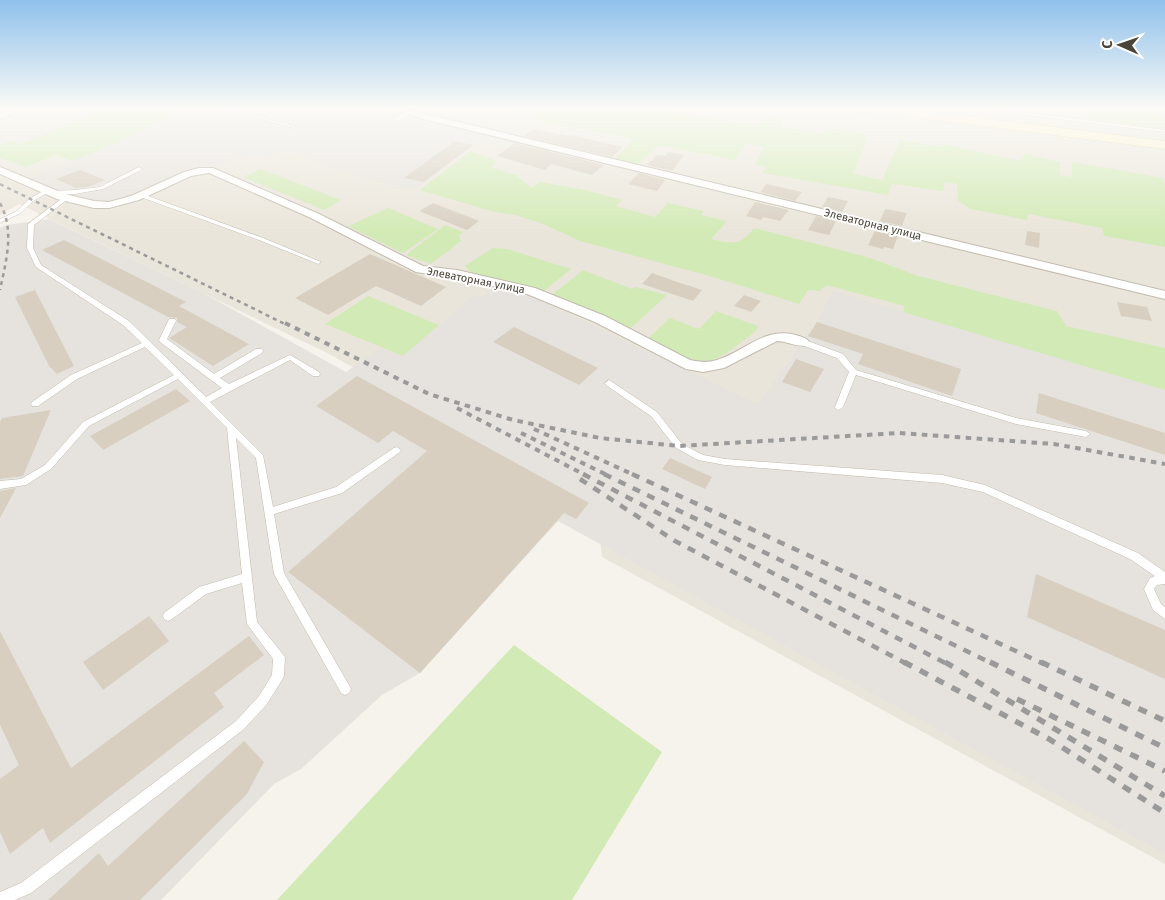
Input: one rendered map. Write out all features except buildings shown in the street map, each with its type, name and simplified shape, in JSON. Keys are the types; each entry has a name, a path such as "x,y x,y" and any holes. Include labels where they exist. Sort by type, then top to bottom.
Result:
{"street":[{"name":"Элеваторная улица","path":"567,151 1165,295"},
{"name":"Элеваторная улица","path":"0,170 66,198 108,206 124,202 194,171 210,170 315,216 420,269 457,274 531,291 600,319 686,364 703,367 719,365 775,337 786,337 802,342"}],"lane":[{"path":"0,221 19,212 31,200 50,192 75,192 101,188 139,169"},
{"path":"140,194 318,262"},
{"path":"31,224 66,198"},
{"path":"19,212 31,224 30,248 38,266 126,322 260,457 279,574 345,689"},
{"path":"172,321 163,340 228,388"},
{"path":"802,342 840,356 853,372 1016,421 1086,434"},
{"path":"35,404 74,377 147,343"},
{"path":"215,377 258,351"},
{"path":"205,401 290,357 316,374"},
{"path":"838,407 853,372"},
{"path":"0,485 23,482 48,468 86,424 180,376"},
{"path":"609,383 654,414 679,446 701,458 725,462 942,479 986,489 1134,556 1165,578"},
{"path":"0,898 26,888 240,725 263,700 278,676 279,657 252,624 232,427"},
{"path":"269,512 339,490 397,450"},
{"path":"168,616 203,590 248,577"},
{"path":"1165,578 1154,581 1149,589 1157,607 1165,614"}],"shaded area":[{"path":"0,151 1165,151 1165,864 602,557 596,500 327,353 19,204 0,215"},
{"path":"98,151 283,151 268,158 260,155 237,158 210,170 193,171 107,206 81,202 24,180"},
{"path":"288,151 467,151 420,186 405,190 347,173"},
{"path":"49,219 203,293 346,372 381,348 403,356 473,296 482,297 492,289 526,294 758,404 817,322 833,291 1165,390 1165,854 558,521 420,673 382,695 301,769 274,784 161,900 0,900 0,228 6,225"}],"green space":[{"path":"0,151 97,151 73,161 56,155 26,167 0,158"},
{"path":"471,151 497,161 492,168 516,175 532,188 540,182 586,190 622,200 616,206 655,217 668,203 703,211 701,215 727,221 711,239 724,242 740,241 754,228 867,257 918,276 1057,311 1066,326 1165,348 1165,390 903,312 905,306 826,285 820,291 808,290 799,304 713,277 580,241 543,224 515,215 494,212 421,189"},
{"path":"622,151 652,151 638,164 614,159"},
{"path":"689,151 740,151 734,160"},
{"path":"762,151 862,151 853,174 882,180 895,151 974,151 1020,161 1024,154 1060,162 1060,175 1072,177 1072,162 1163,178 1165,185 1165,247 1104,236 1102,228 1028,214 1027,220 971,209 958,201 957,184 945,182 943,191 892,184 888,195 762,173 767,167 755,165"},
{"path":"261,169 341,200 324,210 243,177"},
{"path":"388,208 438,229 403,253 348,226"},
{"path":"445,225 463,232 459,235 461,241 431,264 406,255"},
{"path":"493,248 507,249 571,269 544,291 489,279 470,271 465,266"},
{"path":"583,270 632,289 636,287 667,295 631,328 552,295"},
{"path":"368,296 439,325 403,356 325,324"},
{"path":"716,311 758,326 756,331 727,353 717,358 699,361 681,356 647,339 670,318 699,329"},
{"path":"514,645 662,752 572,900 277,900"}],"railway":[{"path":"0,184 287,325"},
{"path":"0,203 5,214 8,235 7,257 0,290"},
{"path":"285,323 429,394 513,420 600,438 679,446 899,433 1054,444 1165,464"},
{"path":"457,408 585,475"},
{"path":"534,429 634,475"},
{"path":"521,433 607,475"},
{"path":"583,474 947,664"},
{"path":"604,474 993,664"},
{"path":"632,474 1044,664"},
{"path":"580,479 675,541 907,664"},
{"path":"904,662 1049,739 1165,813"},
{"path":"945,662 1165,796"},
{"path":"990,662 1165,748"},
{"path":"1041,662 1165,721"},
{"path":"1017,699 1165,771"}]}
